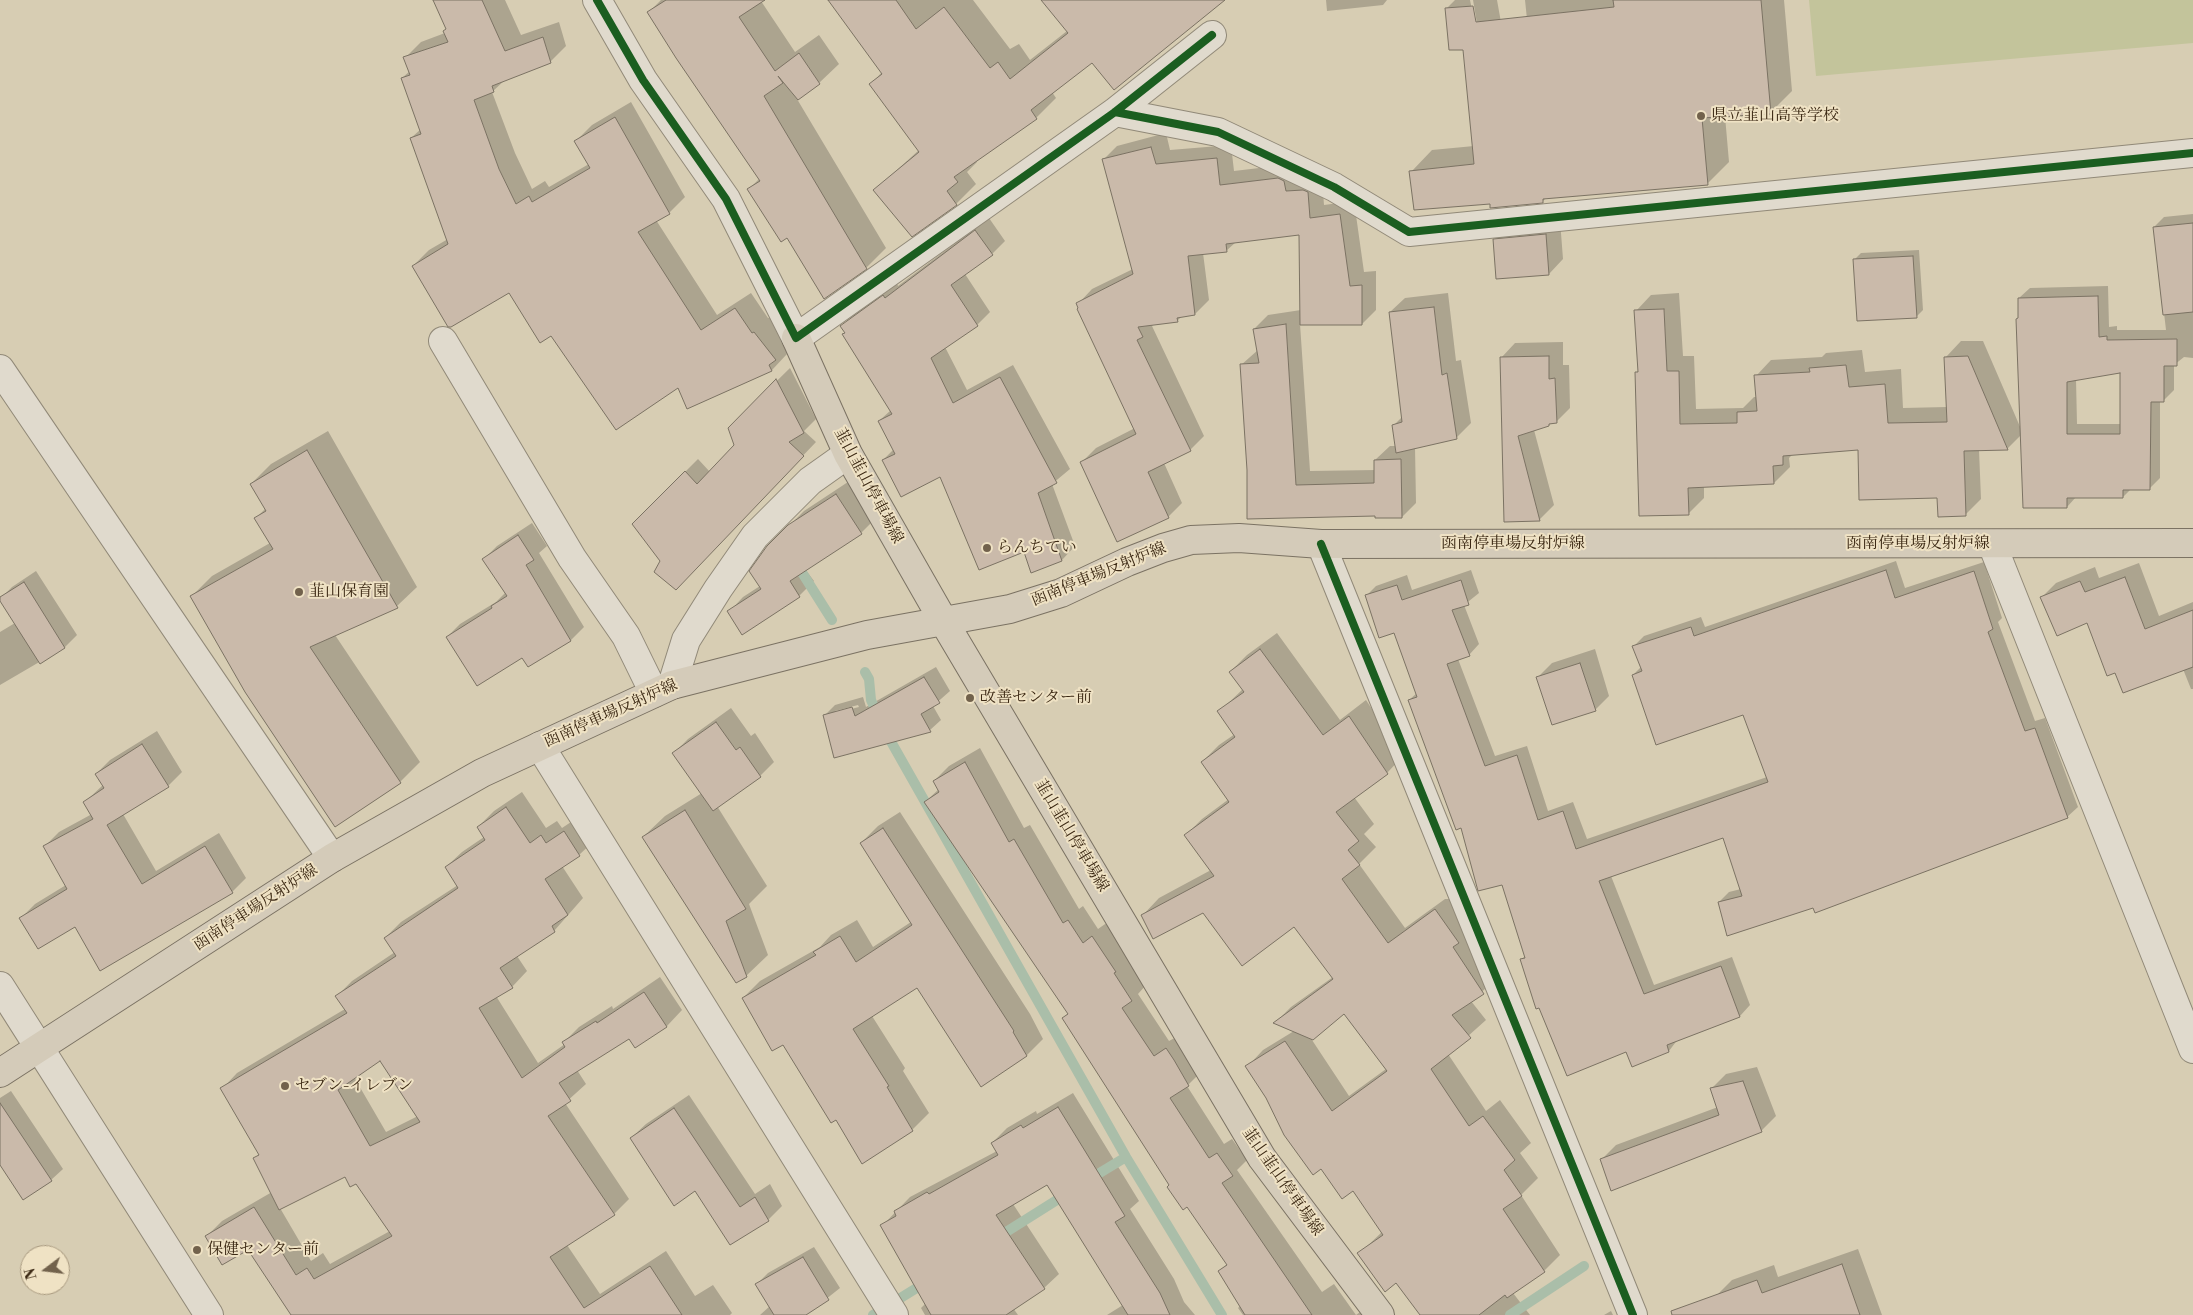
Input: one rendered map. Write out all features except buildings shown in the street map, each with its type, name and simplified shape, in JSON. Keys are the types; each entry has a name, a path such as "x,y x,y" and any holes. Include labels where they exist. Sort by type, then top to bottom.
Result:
{"main road":[{"name":"韮山韮山停車場線","path":"796,338 848,454 944,622 1262,1158 1380,1315"},
{"name":"函南停車場反射炉線","path":"0,1074 332,858 482,773 663,689 867,634 1010,609 1061,593 1136,559 1191,540 1239,538 1321,544 2193,543"}],"street":[{"path":"597,0 643,80 726,199 796,338 1116,112 1212,34"},
{"path":"1116,112 1218,132 1334,187 1409,232 2193,153"},
{"path":"443,341 572,558 663,689 686,640 718,589 755,536 810,481 848,454"},
{"path":"0,370 332,858"},
{"path":"1321,544 1633,1315"},
{"path":"1992,544 2193,1049"},
{"path":"540,746 894,1315"},
{"path":"0,986 209,1315"}],"green space":[{"path":"1809,0 2193,0 2193,43 1816,76"}],"waterway":[{"path":"796,563 832,620"},
{"path":"865,672 869,679 871,700 879,718"},
{"path":"885,731 1126,1157 1222,1315"},
{"path":"1088,1180 1126,1157"},
{"path":"995,1239 1068,1193"},
{"path":"1510,1315 1584,1266"},
{"path":"873,1315 928,1281"}],"cycle path":[{"path":"597,0 643,80 726,199 796,338 1115,112 1212,35"},
{"path":"1115,112 1218,132 1334,187 1409,232 2193,153"},
{"path":"1321,544 1633,1315"}],"place":[{"name":"県立韮山高等学校","path":"1701,116"},
{"name":"らんちてい","path":"987,548"},
{"name":"韮山保育園","path":"299,592"},
{"name":"改善センター前","path":"970,698"},
{"name":"セブン-イレブン","path":"285,1086"},
{"name":"保健センター前","path":"197,1250"}]}
